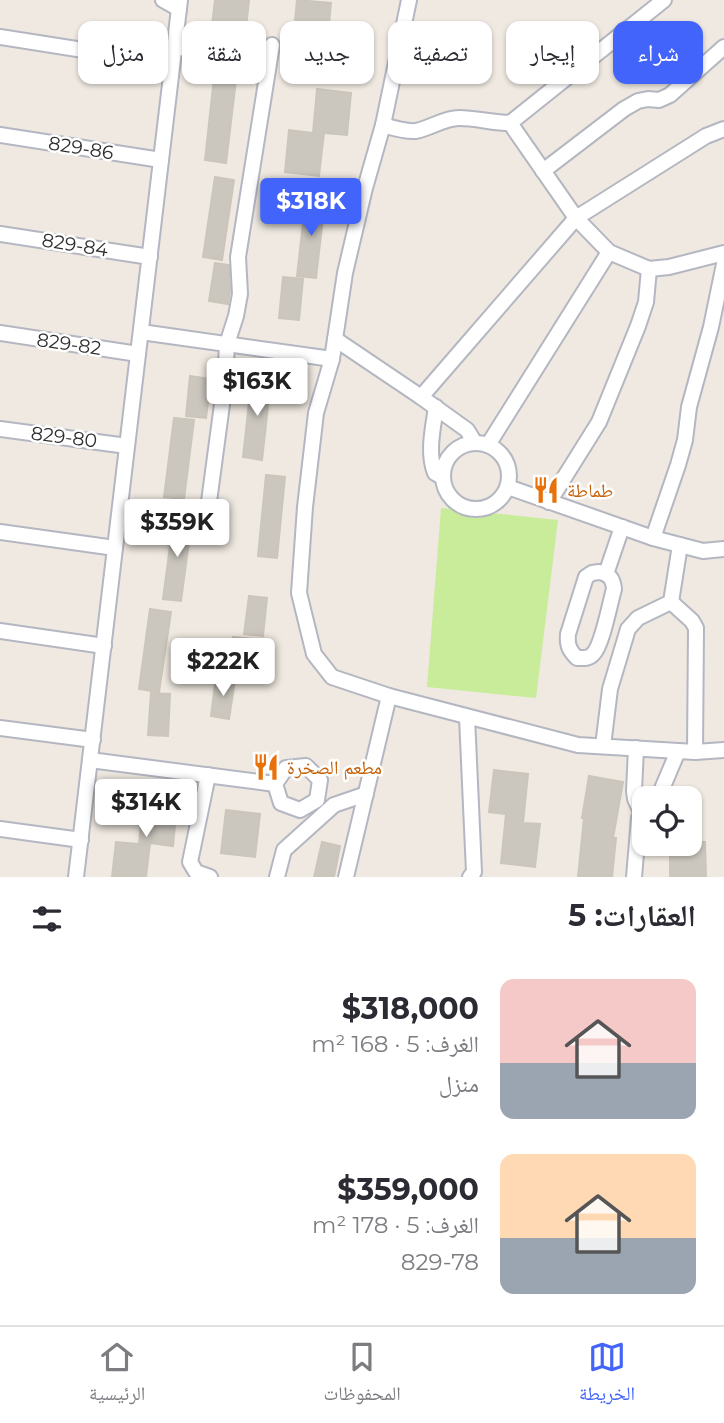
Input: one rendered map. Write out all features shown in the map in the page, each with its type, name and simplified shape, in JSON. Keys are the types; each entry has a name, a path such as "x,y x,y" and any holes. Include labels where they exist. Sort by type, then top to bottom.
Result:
{"street":[{"path":"76,877 179,5 163,0"},
{"path":"409,0 383,125 345,273 332,359 316,413 305,507 299,593 314,654 332,677 389,696 578,745 695,752 724,750"},
{"path":"383,125 418,131 458,118 510,123 664,0"},
{"path":"0,37 172,64"},
{"path":"206,524 228,344 240,294 238,257 272,45"},
{"path":"174,47 182,49"},
{"path":"543,171 624,109 638,101 659,100 670,95 724,47"},
{"path":"510,123 576,218 609,252 649,269 669,268 724,253"},
{"path":"421,397 576,218 706,136 724,129"},
{"name":"829-86","path":"0,135 161,160"},
{"name":"829-84","path":"0,234 150,257"},
{"path":"482,444 609,252"},
{"path":"653,538 685,440 689,407 711,327 724,264"},
{"path":"550,502 599,422 646,302 649,269"},
{"path":"141,332 332,359"},
{"name":"829-82","path":"0,333 138,354"},
{"path":"335,339 436,407 482,444 499,452 506,462 509,475 508,487 501,499 490,507 477,510 464,508 453,501 445,490 442,477 444,464 452,453 463,446 482,444"},
{"path":"436,407 431,443 432,466 435,473 442,477"},
{"name":"829-80","path":"0,429 128,446"},
{"path":"508,487 653,538 703,551 724,550"},
{"path":"606,573 622,527"},
{"path":"0,532 115,548"},
{"path":"671,602 680,545"},
{"path":"592,573 606,573 611,577 614,589 598,645 594,654 587,658 577,658 570,651 568,634 582,586 586,577 592,573"},
{"path":"603,746 610,689 628,629 638,618 671,602"},
{"path":"671,602 696,628 695,752"},
{"path":"0,631 104,646"},
{"path":"346,877 389,696"},
{"path":"467,717 474,872 470,877"},
{"path":"0,727 93,740"},
{"path":"634,786 636,748"},
{"path":"662,786 678,751"},
{"path":"90,760 275,784"},
{"path":"208,775 190,862 196,872 210,877"},
{"path":"277,877 284,850 334,804 366,794"},
{"path":"0,829 81,841"},
{"path":"634,877 636,856"}],"green space":[{"path":"441,508 558,520 536,698 427,687"}],"building":[{"path":"215,0 249,0 247,21 212,21"},
{"path":"297,0 331,3 329,21 295,21"},
{"path":"213,84 236,84 226,163 205,160"},
{"path":"317,89 351,93 347,135 324,133 319,176 285,172 289,130 313,133"},
{"path":"215,177 234,180 222,260 203,257"},
{"path":"306,197 325,200 316,278 297,276"},
{"path":"215,263 229,265 228,304 209,301"},
{"path":"283,277 303,279 299,320 279,318"},
{"path":"190,376 211,379 206,418 186,416"},
{"path":"252,376 271,379 262,460 243,457"},
{"path":"174,418 194,420 184,499 164,497"},
{"path":"266,475 285,477 277,558 258,556"},
{"path":"174,516 192,519 181,601 163,599"},
{"path":"249,596 267,598 263,636 244,634"},
{"path":"150,609 171,612 159,692 139,689"},
{"path":"233,637 253,639 249,678 228,676"},
{"path":"216,677 235,680 229,719 211,716"},
{"path":"151,693 170,694 168,736 148,735"},
{"path":"494,770 528,774 523,823 540,824 535,867 501,863 506,814 489,812"},
{"path":"589,776 623,782 613,838 616,838 612,877 578,877 582,818"},
{"path":"143,800 177,803 173,846 150,843 146,877 112,877 116,842 139,844"},
{"path":"226,810 260,814 255,857 221,853"},
{"path":"322,842 340,846 334,877 314,877"},
{"path":"702,842 705,842 706,877 670,877 670,856 702,856"}],"place":[{"name":"طماطة","path":"546,490"},
{"name":"مطعم الصخرة","path":"266,767"}]}
